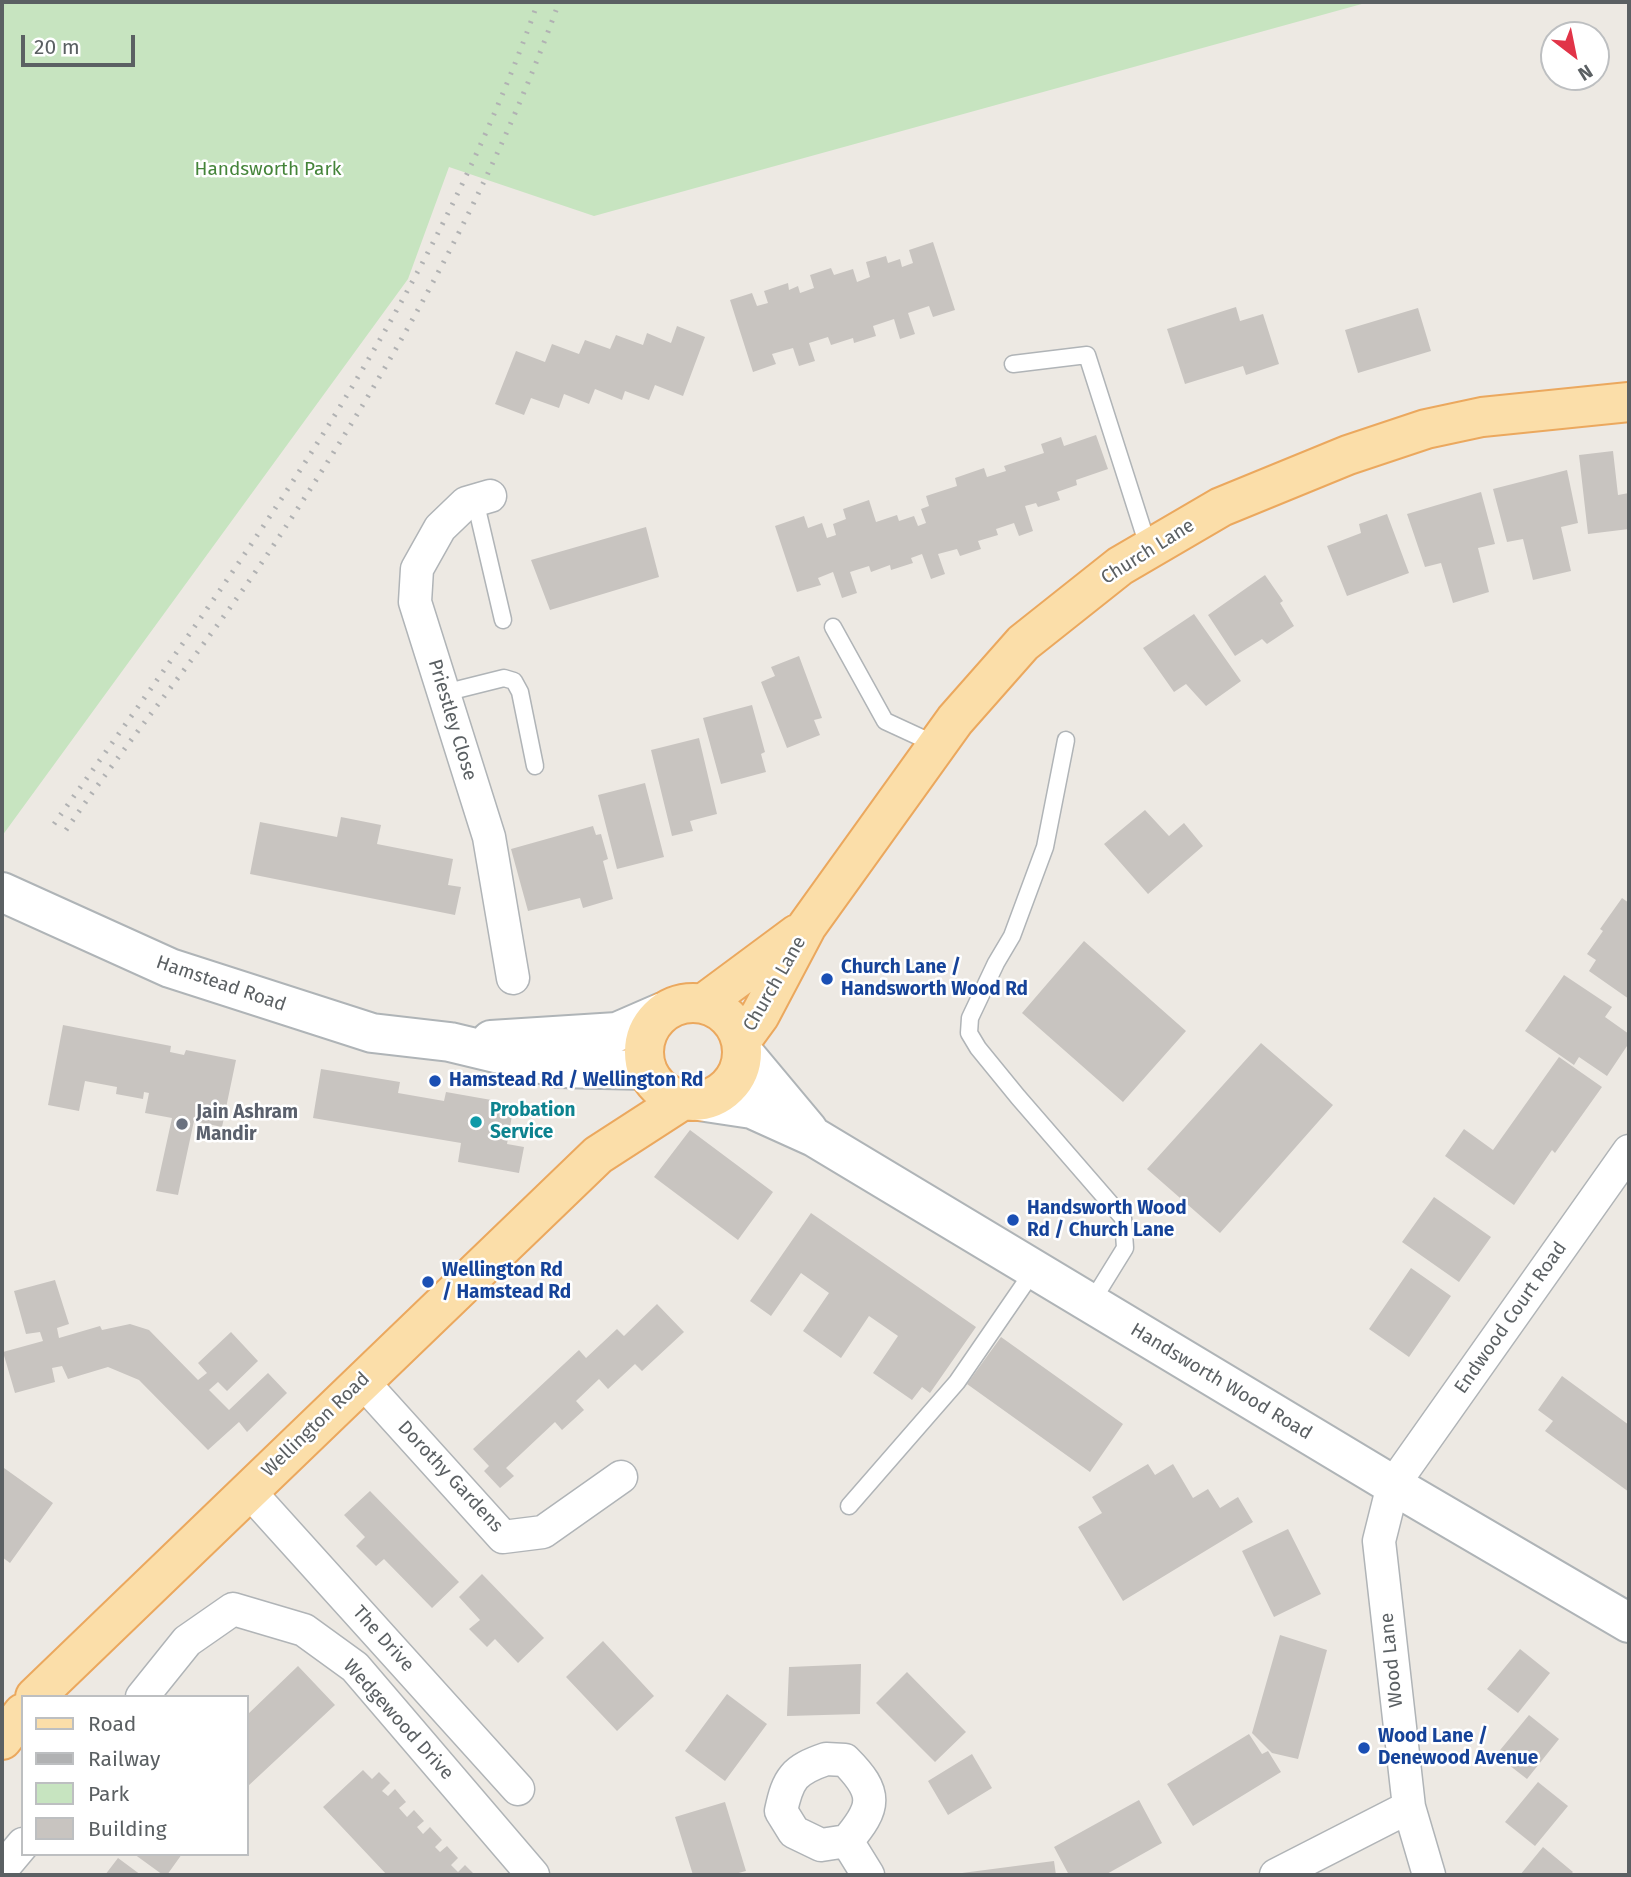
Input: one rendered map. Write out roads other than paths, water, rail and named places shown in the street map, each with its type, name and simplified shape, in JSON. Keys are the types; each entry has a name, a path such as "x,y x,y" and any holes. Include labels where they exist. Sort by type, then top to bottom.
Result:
{"main road":[{"name":"Church Lane","path":"742,1046 807,926 955,720 1023,643 1120,566 1221,507 1348,455 1426,429 1482,417 1629,402"},
{"name":"Hamstead Road","path":"2,892 170,968 372,1033 450,1042 558,1068 647,1070"},
{"name":"Church Lane","path":"704,1003 807,926"},
{"path":"687,1002 704,1003 718,1009 737,1028 742,1046 737,1075 717,1095 691,1100 663,1091 655,1084 647,1070 643,1050 646,1035 663,1012 687,1002"},
{"name":"Hamstead Road","path":"450,1042 617,1032 663,1012"},
{"name":"Handsworth Wood Road","path":"742,1046 814,1137"},
{"name":"Wellington Road","path":"598,1156 631,1103 647,1070"},
{"name":"Handsworth Wood Road","path":"691,1100 752,1109 814,1137 1629,1623"},
{"name":"Wellington Road","path":"37,1695 598,1156 691,1100"},
{"path":"2,1740 21,1716"}],"street":[{"name":"Priestley Close","path":"482,498 466,503 440,527 417,569 415,602 489,837 513,978"},
{"name":"Endwood Court Road","path":"1394,1485 1629,1151"},
{"name":"Dorothy Gardens","path":"362,1381 503,1537 543,1532 621,1477"},
{"name":"Wood Lane","path":"1394,1485 1379,1541 1409,1807 1429,1875"},
{"name":"The Drive","path":"248,1490 518,1789"},
{"name":"Wedgewood Drive","path":"144,1695 187,1641 233,1609 304,1630 355,1667 533,1875"},
{"path":"1276,1875 1409,1807"},
{"path":"847,1841 868,1875"},
{"path":"2,1870 21,1846"}],"lane":[{"path":"1013,364 1087,355 1149,549"},
{"path":"482,498 503,620"},
{"path":"833,627 885,722 937,745"},
{"path":"444,693 504,678 514,681 520,692 535,766"},
{"path":"1066,740 1045,847 1012,936 970,1018 969,1033 1018,1097 1123,1218 1125,1248 1091,1303"},
{"path":"849,1506 957,1382 1034,1270"}],"railway":[{"path":"54,824 261,530 326,430 387,328 443,223 494,114 538,2"},
{"path":"66,830 245,587 312,487 393,354 467,217 531,75 559,2"}],"place":[{"name":"Church Lane / Handsworth Wood Rd","path":"827,979"},
{"name":"Hamstead Rd / Wellington Rd","path":"435,1081"},
{"name":"Probation Service","path":"476,1122"},
{"name":"Jain Ashram Mandir","path":"182,1124"},
{"name":"Handsworth Wood Rd / Church Lane","path":"1013,1220"},
{"name":"Wellington Rd / Hamstead Rd","path":"428,1282"},
{"name":"Wood Lane / Denewood Avenue","path":"1364,1748"}],"park label":[{"name":"Handsworth Park","path":"268,170"}]}
